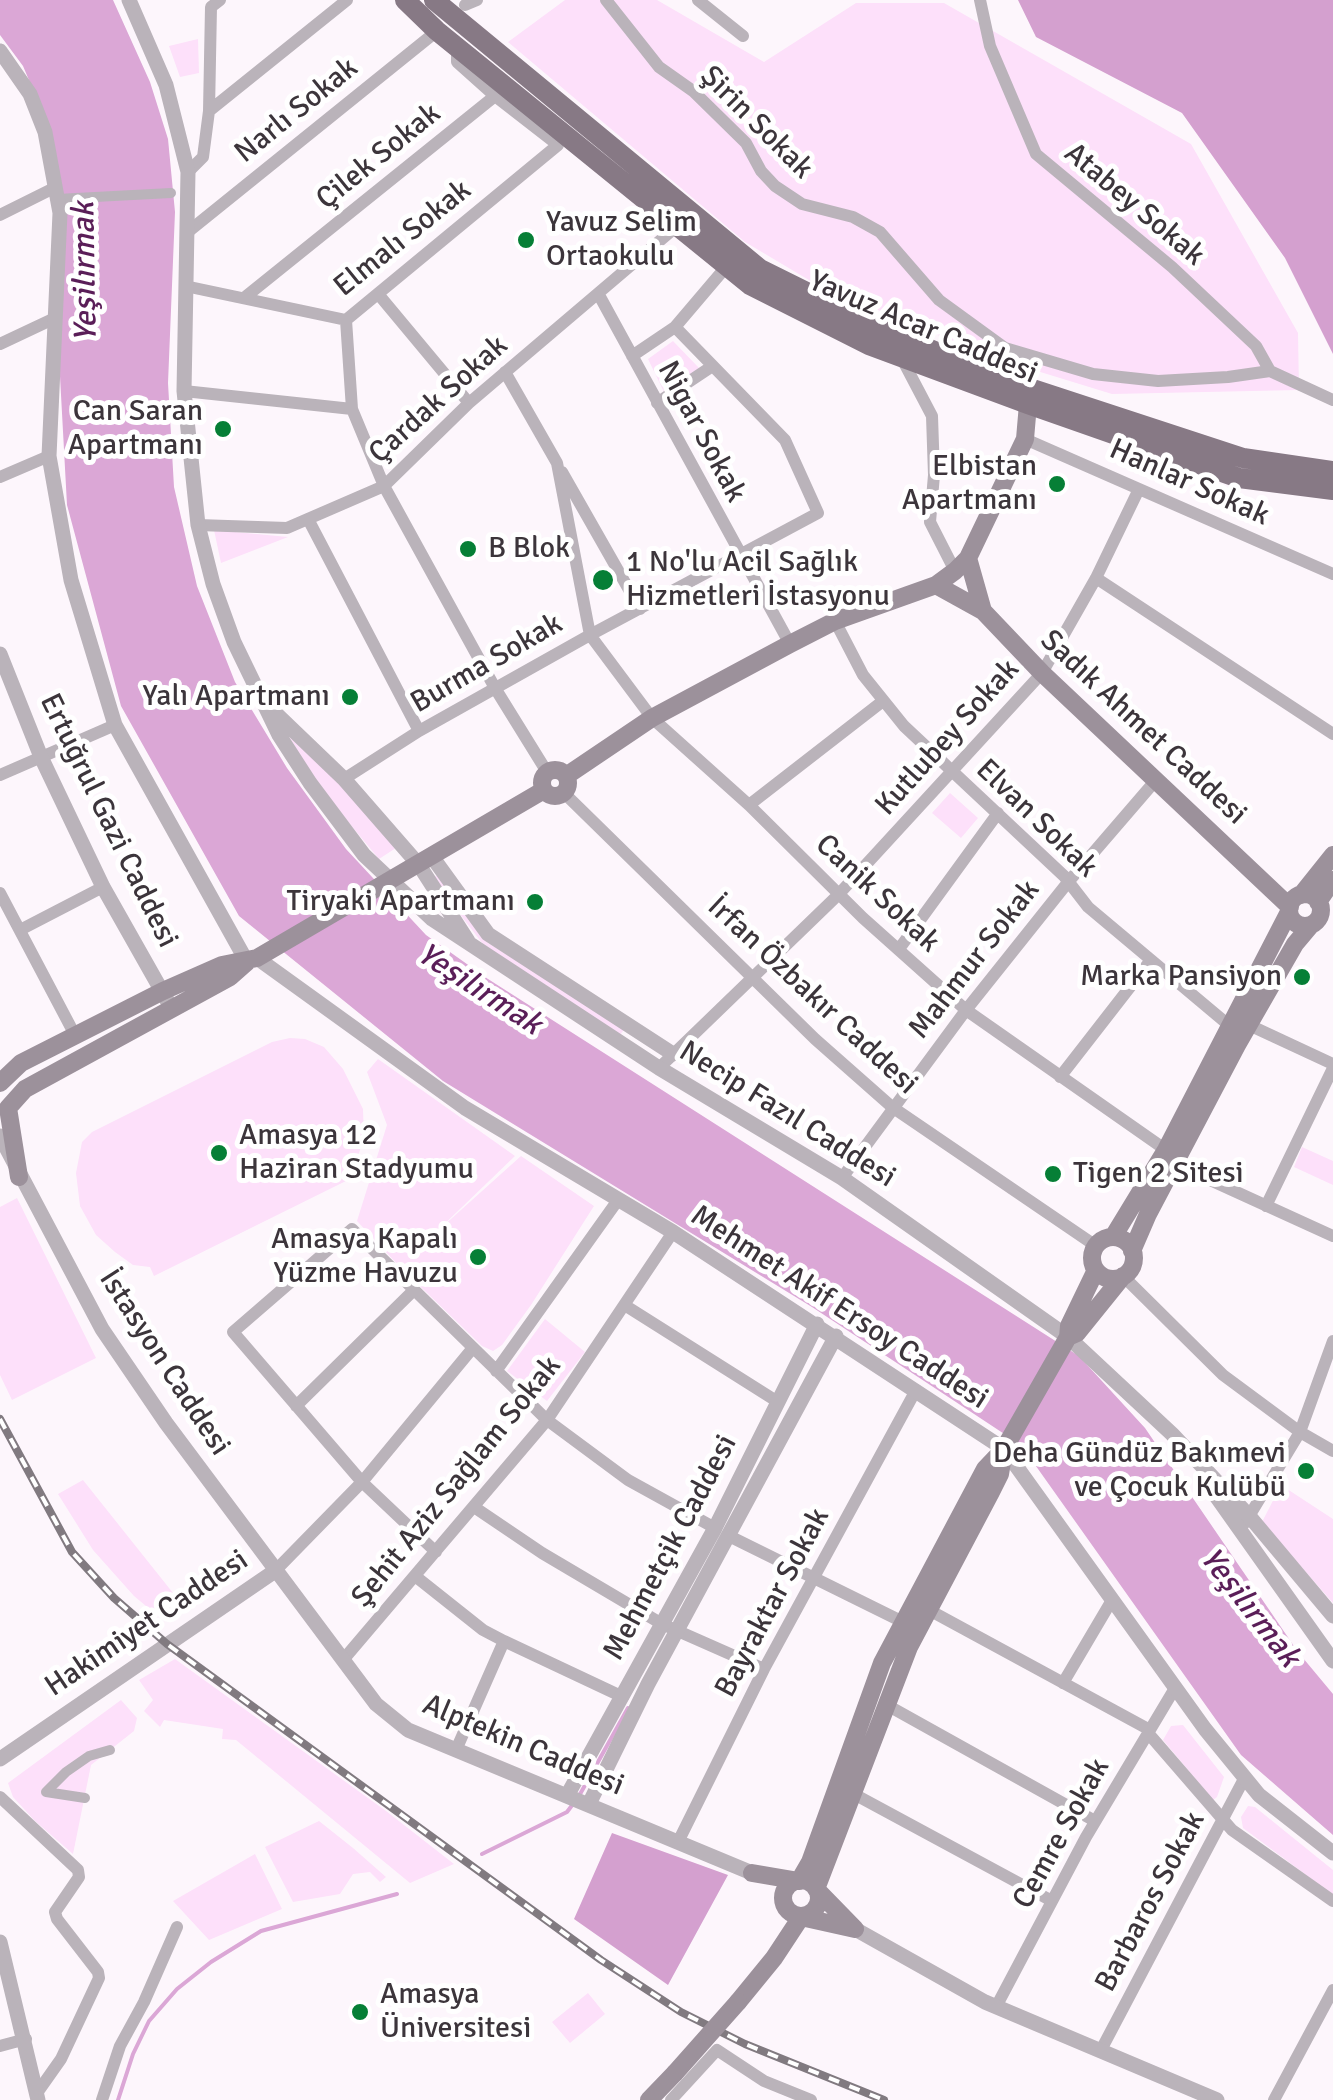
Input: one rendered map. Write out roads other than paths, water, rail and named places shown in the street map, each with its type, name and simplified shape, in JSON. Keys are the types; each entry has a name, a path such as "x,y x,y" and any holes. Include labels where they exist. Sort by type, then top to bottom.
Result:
{"main road":[{"name":"Yavuz Acar Caddesi","path":"405,0 436,31 750,285 870,345 1028,404 1239,478 1333,490"},
{"name":"Yavuz Acar Caddesi","path":"434,0 760,269 878,327 999,378 1243,458 1333,470"},
{"path":"19,1177 8,1108 25,1089 230,977 555,783 652,718 835,621 936,585 962,565 1025,438 1028,404"},
{"name":"Sadık Ahmet Caddesi","path":"962,565 983,611"},
{"name":"Sadık Ahmet Caddesi","path":"936,585 983,611 1042,673 1266,883 1308,910"},
{"path":"1066,1340 1077,1333 1132,1265 1132,1251 1170,1157 1308,910 1333,855"},
{"path":"1308,910 1333,880"},
{"path":"0,1082 21,1064 162,991 222,965 256,958"},
{"path":"649,2100 774,1958 793,1912 786,1890 799,1881 810,1862 882,1663 902,1622 985,1469 1006,1444 1066,1340 1096,1270 1092,1256 1096,1246 1113,1237 1170,1157"},
{"path":"1113,1237 1125,1241 1132,1251"},
{"path":"1096,1270 1112,1279 1123,1276"},
{"path":"793,1912 809,1915 818,1906 816,1889 885,1704 928,1610 1000,1474 1006,1444"},
{"path":"752,1872 809,1882 855,1929"},
{"path":"752,1872 793,1912 855,1929"}],"street":[{"name":"Necip Fazıl Caddesi","path":"129,0 166,85 188,172 184,391 198,525 223,612 280,736 310,783 386,883 432,919 659,1068 842,1178 1066,1340 1172,1434 1245,1523"},
{"path":"188,172 203,157 209,111 212,7 220,0"},
{"path":"209,111 347,0"},
{"name":"Şirin Sokak","path":"606,0 659,67 693,91 746,143 760,171 775,186 802,204 853,216 880,232 938,300 1004,348"},
{"path":"698,0 743,36"},
{"name":"Atabey Sokak","path":"980,0 990,46 1036,154 1172,268 1256,346 1270,371 1333,400"},
{"name":"Narlı Sokak","path":"189,231 436,31"},
{"path":"457,47 457,62 495,96"},
{"path":"3,59 30,94 45,132 60,213 49,456 71,580 115,725 256,958"},
{"name":"Elmalı Sokak","path":"185,286 346,320 558,145 495,96"},
{"name":"Çilek Sokak","path":"244,298 495,96"},
{"path":"0,215 57,193 171,192"},
{"name":"Çardak Sokak","path":"198,525 287,528 384,486 469,404 676,226"},
{"path":"632,356 675,327 726,266"},
{"path":"378,295 469,404"},
{"name":"Nigar Sokak","path":"599,295 790,644"},
{"path":"0,344 53,319"},
{"name":"İrfan Özbakır Caddesi","path":"346,320 352,410 384,486 496,688 555,783 814,1039 892,1107 1096,1246"},
{"name":"Burma Sokak","path":"344,780 419,731 818,513 785,440 675,327"},
{"path":"999,378 1004,348 1093,374 1158,381 1270,371"},
{"path":"901,357 932,416 934,475 930,522 962,565"},
{"path":"657,403 712,367"},
{"path":"506,372 640,609"},
{"path":"184,391 352,410"},
{"name":"Hanlar Sokak","path":"1025,438 1333,574"},
{"path":"0,476 49,456"},
{"path":"557,463 590,635"},
{"name":"Kutlubey Sokak","path":"659,1068 838,894 1042,673 1096,578 1140,489"},
{"path":"308,519 419,731"},
{"path":"1096,578 1333,734"},
{"name":"Elvan Sokak","path":"835,621 863,675 882,701 1069,881 1088,907 1240,1026 1333,1066"},
{"name":"Canik Sokak","path":"590,635 652,718 966,1010 1170,1157 1333,1236"},
{"name":"Ertuğrul Gazi Caddesi","path":"0,654 41,757 103,887 172,1010"},
{"path":"749,805 882,701"},
{"path":"263,702 426,861"},
{"path":"0,774 115,725"},
{"name":"Mahmur Sokak","path":"842,1178 966,1010 1156,780"},
{"path":"899,949 998,813"},
{"name":"Necip Fazıl Caddesi","path":"426,861 472,948"},
{"name":"Necip Fazıl Caddesi","path":"426,861 488,934 673,1054"},
{"path":"20,930 103,887"},
{"path":"0,893 76,1037"},
{"name":"Mehmet Akif Ersoy Caddesi","path":"256,958 465,1108 673,1232 1006,1444 1112,1600 1244,1777 1259,1795 1333,1852"},
{"path":"1060,1077 1151,960"},
{"path":"1266,1206 1333,1066"},
{"name":"İstasyon Caddesi","path":"0,1136 102,1328 166,1423 276,1571"},
{"path":"496,1370 618,1200"},
{"path":"436,1552 362,1482 233,1332 352,1230 547,1420 628,1480 902,1622"},
{"name":"Şehit Aziz Sağlam Sokak","path":"343,1660 547,1420 673,1232"},
{"path":"1123,1276 1223,1375 1300,1432 1333,1451"},
{"path":"296,1406 414,1291"},
{"path":"626,1306 778,1402"},
{"name":"Mehmetçik Caddesi","path":"722,1532 778,1402 818,1324"},
{"name":"Mehmetçik Caddesi","path":"589,1804 670,1628 836,1336"},
{"path":"1245,1523 1300,1432 1333,1341"},
{"path":"276,1571 362,1482 472,1349"},
{"name":"Bayraktar Sokak","path":"678,1842 764,1669 916,1390"},
{"path":"474,1507 542,1554 670,1628 764,1669"},
{"path":"1245,1523 1333,1616"},
{"path":"1245,1523 1333,1661"},
{"name":"Alptekin Caddesi","path":"276,1571 376,1704 408,1730 752,1872"},
{"name":"Hakimiyet Caddesi","path":"0,1758 276,1571"},
{"path":"415,1576 482,1630 623,1697"},
{"path":"1063,1683 1112,1600"},
{"path":"928,1610 1149,1731 1232,1830 1333,1902"},
{"name":"Mehmetçik Caddesi","path":"568,1794 623,1697 670,1628"},
{"path":"456,1750 504,1641"},
{"name":"Cemre Sokak","path":"996,2006 1096,1821 1175,1688"},
{"path":"885,1704 1096,1821"},
{"path":"84,1798 46,1792 90,1756 110,1750"},
{"name":"Barbaros Sokak","path":"1101,2050 1244,1777"},
{"path":"852,1793 1052,1901"},
{"path":"0,1797 78,1870 80,1877 55,1912 56,1920 99,1978 61,2059 37,2097"},
{"path":"102,2100 120,2046 177,1927"},
{"path":"855,1929 996,2006 1217,2100"},
{"path":"1,1951 37,2097"},
{"path":"1274,2100 1333,1990"},
{"path":"0,2046 26,2040"},
{"path":"670,2100 716,2050 764,2081 808,2099"}],"water":[{"name":"Yeşilırmak","path":"0,0 113,0 150,82 168,139 175,212 168,383 174,487 197,586 235,682 287,768 346,849 426,935 488,979 1079,1356 1145,1428 1298,1652 1333,1694 1333,1835 1241,1755 1021,1445 812,1307 443,1081 239,916 121,706 67,505 59,358 65,204 48,125 23,66 0,35"}],"waterway":[{"path":"579,1796 628,1708"},
{"path":"482,1854 567,1812 573,1804"},
{"path":"118,2100 149,2021 177,1989 211,1962 261,1931 397,1894"}],"railway":[{"path":"0,1419 72,1552 114,1598 167,1644 601,1960 681,2012 745,2044 884,2100"}],"place":[{"name":"Yavuz Selim Ortaokulu","path":"526,240"},
{"name":"Can Saran Apartmanı","path":"223,429"},
{"name":"Elbistan Apartmanı","path":"1057,484"},
{"name":"B Blok","path":"468,549"},
{"name":"1 No'lu Acil Sağlık Hizmetleri İstasyonu","path":"603,580"},
{"name":"Yalı Apartmanı","path":"350,697"},
{"name":"Tiryaki Apartmanı","path":"535,902"},
{"name":"Marka Pansiyon","path":"1302,977"},
{"name":"Amasya 12 Haziran Stadyumu","path":"219,1153"},
{"name":"Tigen 2 Sitesi","path":"1053,1174"},
{"name":"Amasya Kapalı Yüzme Havuzu","path":"478,1257"},
{"name":"Deha Gündüz Bakımevi ve Çocuk Kulübü","path":"1306,1471"},
{"name":"Amasya Üniversitesi","path":"360,2012"}]}
